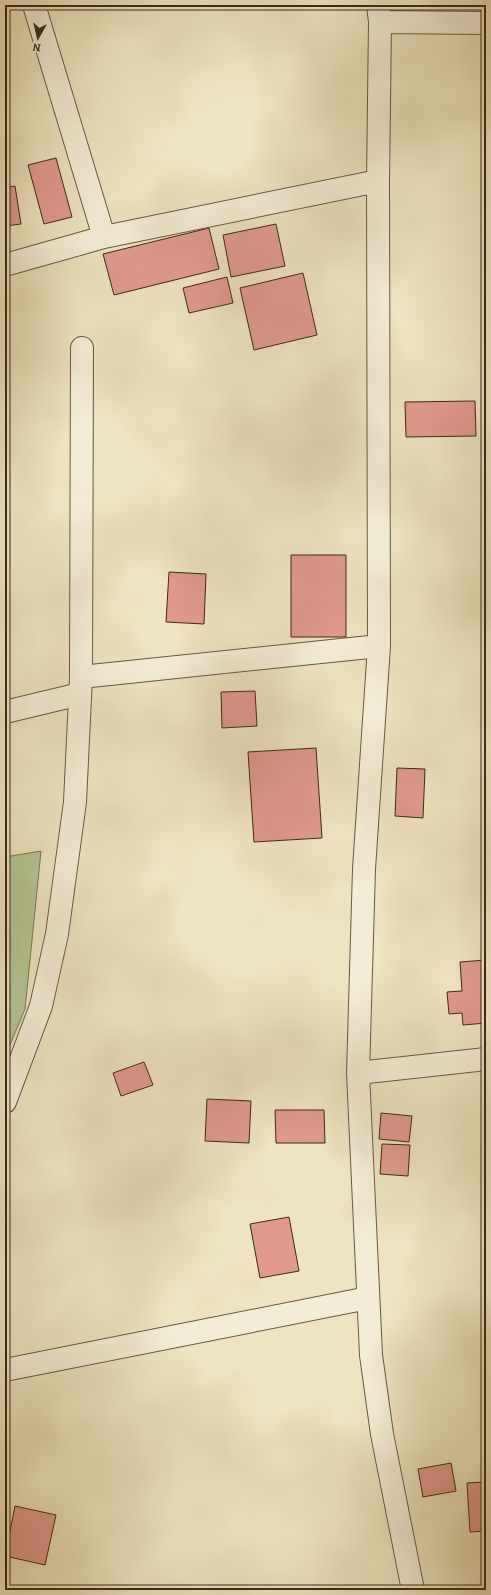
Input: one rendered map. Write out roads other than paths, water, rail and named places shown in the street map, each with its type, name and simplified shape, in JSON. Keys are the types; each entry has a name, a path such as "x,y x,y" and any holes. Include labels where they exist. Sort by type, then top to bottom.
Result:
{"street":[{"path":"34,5 104,237"},
{"path":"413,1590 382,1434 371,1355 358,1073 364,869 378,646 379,14 486,23"},
{"path":"5,265 104,237 378,181"},
{"path":"5,1102 41,1006 57,934 74,802 80,686 82,348"},
{"path":"5,712 80,686 378,646"},
{"path":"358,1073 486,1059"},
{"path":"5,1370 368,1298"}]}
